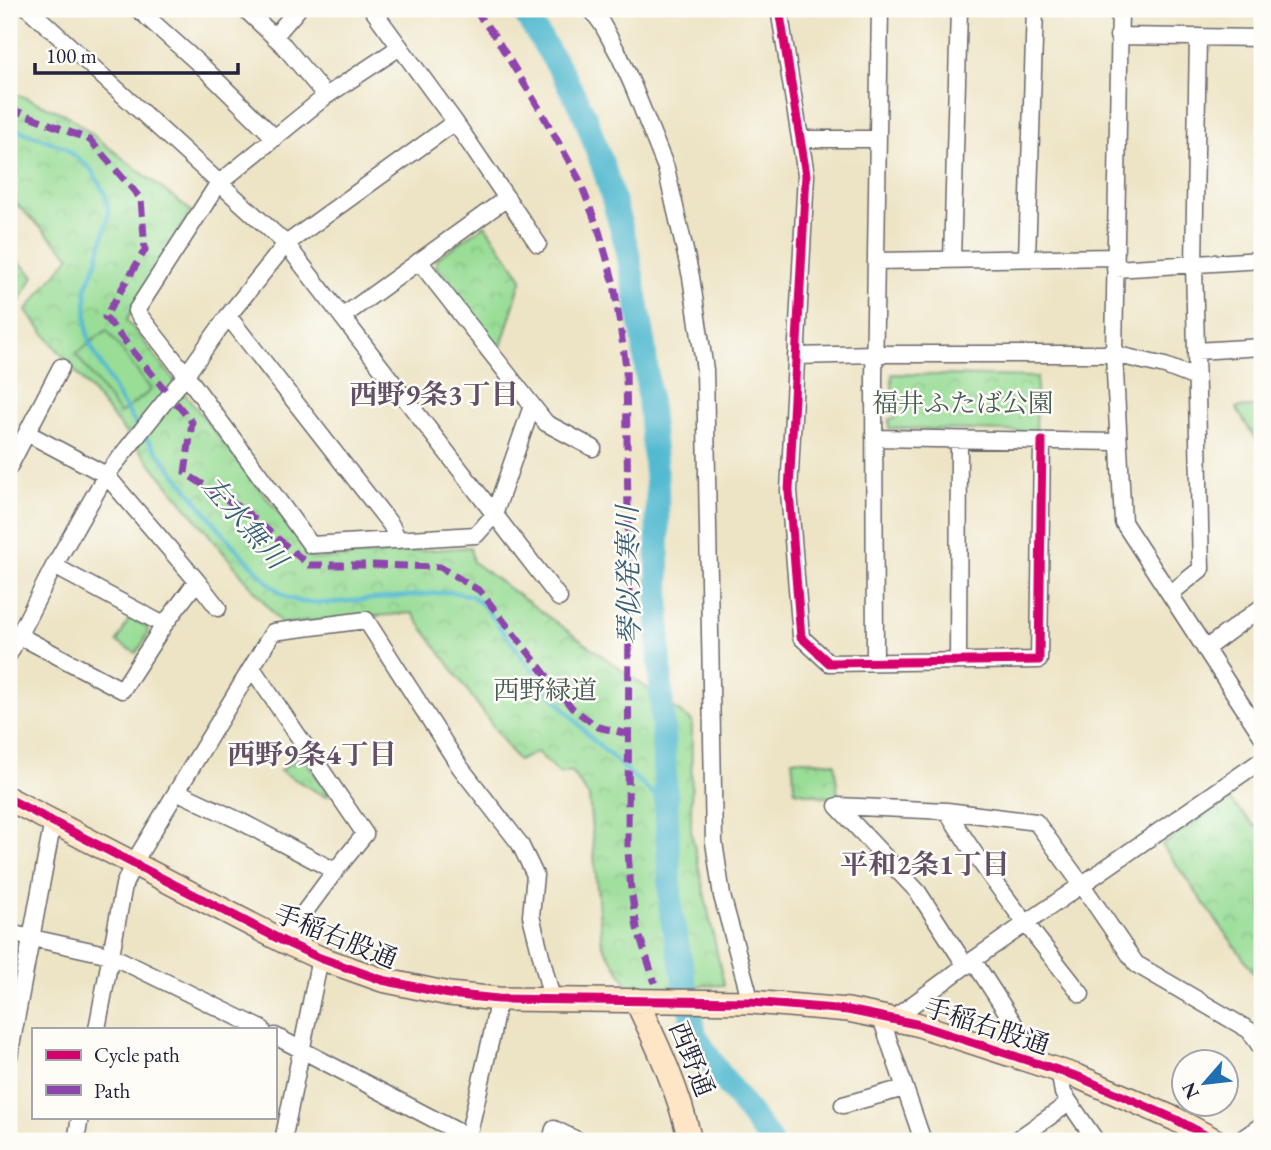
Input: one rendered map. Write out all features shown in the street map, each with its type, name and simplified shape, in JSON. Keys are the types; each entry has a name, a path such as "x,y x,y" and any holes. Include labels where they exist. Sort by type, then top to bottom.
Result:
{"street":[{"path":"138,9 206,70 275,138"},
{"path":"245,9 274,37 326,96"},
{"path":"274,37 298,9"},
{"path":"372,9 455,122 538,244"},
{"path":"590,9 602,24 634,86 666,168 691,276 705,370 714,842 741,1002"},
{"path":"779,9 806,175 789,491 802,637 829,663 1039,660 1042,441"},
{"path":"875,662 874,354 880,9"},
{"path":"952,260 959,9"},
{"path":"1027,258 1035,9"},
{"path":"1120,9 1114,354 1123,522 1262,736"},
{"path":"37,11 218,184 285,244 559,598"},
{"path":"1118,36 1262,38"},
{"path":"1170,594 1201,569 1194,264 1198,37"},
{"path":"400,47 326,96 218,184 136,310 311,545 476,535 494,515 532,406"},
{"path":"9,654 54,566 106,475 186,376 228,316 285,244 455,122"},
{"path":"800,139 878,139"},
{"path":"342,317 507,198"},
{"path":"876,261 1027,258 1194,264 1262,260"},
{"path":"419,261 547,423 593,448"},
{"path":"228,316 391,525 398,540"},
{"path":"1196,351 1262,347"},
{"path":"796,356 1114,354 1165,366 1196,378"},
{"path":"9,467 61,367"},
{"path":"27,433 106,475 218,608"},
{"path":"874,438 1118,442"},
{"path":"958,662 959,440"},
{"path":"54,566 164,625"},
{"path":"18,635 122,690 164,625 197,581"},
{"path":"1205,649 1262,607"},
{"path":"97,1028 124,885 133,864 273,632 366,620 460,767 525,854 535,875 531,916 552,999"},
{"path":"252,668 365,834 283,941"},
{"path":"923,1141 904,1088 887,1018 1262,760"},
{"path":"178,792 335,871"},
{"name":"手稲右股通","path":"9,799 283,941 372,977 414,988 498,999 741,1002 848,1010 916,1024 1079,1077 1175,1119 1216,1141"},
{"path":"1029,1061 1024,1039 918,892 837,806 947,811 1037,822 1136,964 1249,1030 1262,1049"},
{"path":"947,811 966,842 1026,924 1081,994"},
{"path":"9,1057 53,821"},
{"path":"9,933 110,955 259,1028"},
{"path":"283,1141 320,958"},
{"path":"276,1036 467,1139 498,999"},
{"name":"西野通","path":"636,1000 673,1082 690,1141"},
{"path":"1059,1070 1063,1093 1096,1141"},
{"path":"843,1105 904,1088"},
{"path":"1015,1141 1069,1103"},
{"path":"76,1141 80,1118"},
{"path":"1238,1141 1262,1125"},
{"path":"551,1141 554,1129 579,1141"}],"green space":[{"name":"西野緑道","path":"9,91 67,115 191,211 127,320 315,559 470,547 473,562 692,721 691,831 724,985 630,988 602,944 589,797 571,771 560,774 537,752 518,761 412,613 282,624 26,311 70,256 9,197"},
{"path":"485,225 522,278 500,350 436,267 436,259"},
{"path":"9,253 34,276 9,319"},
{"path":"107,330 151,390 120,414 76,354"},
{"name":"福井ふたば公園","path":"892,374 1037,377 1036,432 889,428 889,419 895,418 899,398 892,395"},
{"path":"1262,406 1262,449 1236,408"},
{"path":"130,617 148,630 136,653 117,642"},
{"path":"302,755 329,795 324,796 280,771"},
{"path":"792,759 835,763 838,799 795,791"},
{"path":"1227,798 1262,833 1262,984 1162,845"}],"waterway":[{"name":"琴似発寒川","path":"522,9 563,74 585,116 606,175 627,248 643,335 657,483 659,644 671,913 695,1035 715,1067 770,1141"},
{"name":"左水無川","path":"9,127 64,147 91,169 105,194 109,215 96,264 86,288 87,330 89,342 120,400 138,427"},
{"name":"左水無川","path":"143,434 231,543 286,597 301,602 328,603 452,592 472,596 485,607 544,686 591,738 666,806"}],"marked path":[{"path":"474,9 496,38 579,179 599,231 614,284 626,367 628,852 637,928 655,983"},
{"path":"9,108 90,140 141,199 145,250 105,317 165,390"},
{"path":"176,403 192,422 185,473 246,512 309,565 440,567 480,591 572,708 598,727 628,734"}],"cycle path":[{"path":"779,9 806,175 789,491 801,637 829,663 1039,660 1042,441"},
{"path":"9,799 283,941 320,958 382,980 449,994 498,999 751,1002 848,1010 916,1024 1079,1077 1175,1119 1216,1141"}],"district":[{"name":"西野9条3丁目","path":"434,394"},
{"name":"西野9条4丁目","path":"312,754"},
{"name":"平和2条1丁目","path":"925,864"}]}
